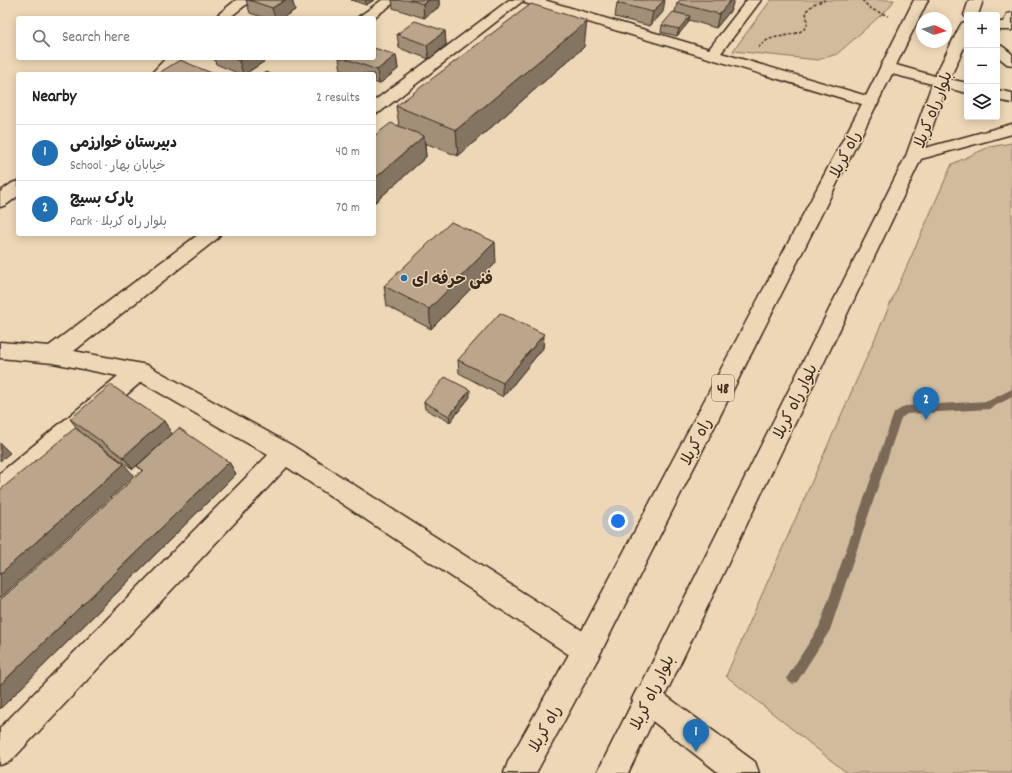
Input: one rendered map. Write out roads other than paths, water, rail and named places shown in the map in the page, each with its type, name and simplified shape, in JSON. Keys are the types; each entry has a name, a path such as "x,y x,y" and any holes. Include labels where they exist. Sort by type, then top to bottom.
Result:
{"street":[{"path":"223,16 245,0"},
{"path":"367,16 391,0"},
{"path":"376,108 517,0"},
{"path":"530,0 871,102"},
{"path":"712,55 754,0"},
{"name":"راه کربلا","path":"519,773 587,650 889,68 921,0"},
{"path":"972,12 976,0"},
{"path":"1000,26 1010,26 1012,17"},
{"name":"بلوار راه کربلا","path":"612,773 914,156 940,82 964,32"},
{"path":"1000,52 1012,61"},
{"path":"160,72 173,60"},
{"path":"889,68 964,87"},
{"path":"1000,95 1012,98"},
{"path":"914,156 1012,129"},
{"path":"0,201 16,189"},
{"path":"53,355 208,236"},
{"path":"0,350 53,355 138,371 285,453 587,650"},
{"path":"0,488 138,371"},
{"path":"0,750 285,453"},
{"path":"647,699 744,773"}],"waterway":[{"path":"793,678 824,630 897,416 905,410 989,405 1012,393"}],"place":[{"name":"فنی حرفه ای","path":"404,278"},
{"name":"پارک بسیج","path":"926,420"},
{"name":"دبیرستان خوارزمی","path":"696,752"}]}
